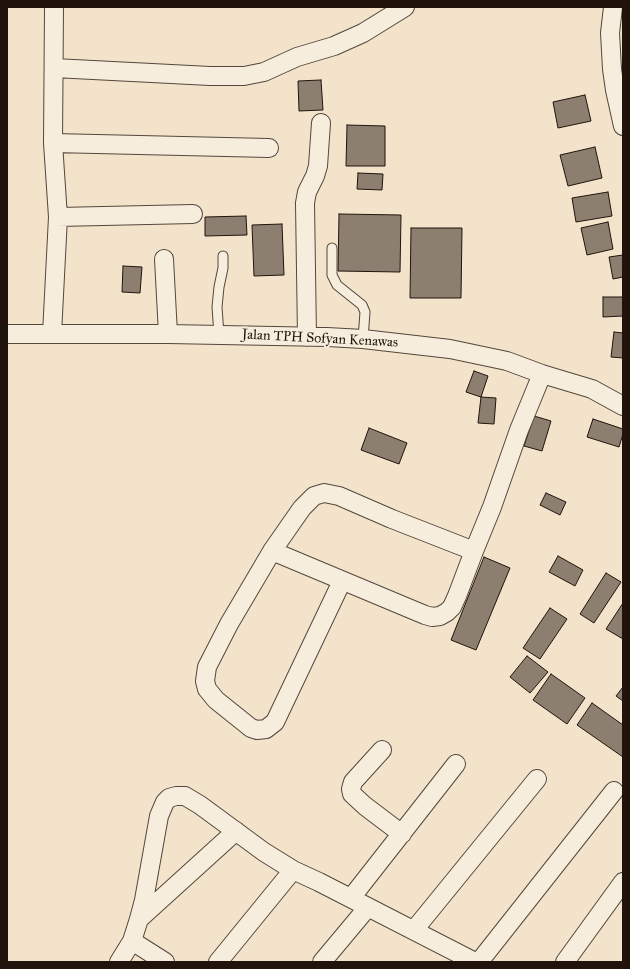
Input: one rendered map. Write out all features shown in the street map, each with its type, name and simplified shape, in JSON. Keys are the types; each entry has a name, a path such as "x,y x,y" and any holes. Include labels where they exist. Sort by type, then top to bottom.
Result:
{"street":[{"path":"52,334 58,216 53,143 54,7"},
{"path":"54,68 210,76 244,76 264,72 297,57 334,46 363,32 405,7"},
{"path":"613,7 610,33 617,69 615,90 623,126"},
{"path":"307,337 305,203 307,192 318,166 321,123"},
{"path":"53,143 269,148"},
{"path":"58,216 193,214"},
{"path":"164,259 168,334"},
{"name":"Jalan TPH Sofyan Kenawas","path":"7,334 219,334 363,339 450,349 507,361 542,374 592,389 623,406"},
{"path":"272,551 425,615 432,617 440,616 447,612 452,607 457,596 490,513 519,430 542,374"},
{"path":"342,581 275,722 266,729 257,730 251,728 216,700 207,689 205,681 207,667 229,624 272,551 310,500 317,494 324,493 339,496 392,519 474,551"},
{"path":"382,750 353,782 350,789 352,794 365,806 402,834"},
{"path":"351,898 456,764"},
{"path":"414,930 536,779"},
{"path":"479,962 614,791"},
{"path":"119,962 132,941 139,919 144,900 159,816 165,802 169,798 185,796 200,805 264,852 293,870 476,962"},
{"path":"139,919 236,832"},
{"path":"218,962 293,870"},
{"path":"565,962 623,882"},
{"path":"322,962 368,907"},
{"path":"132,941 165,962"}],"lane":[{"path":"332,248 332,275 337,286 362,305 366,312 363,339"},
{"path":"219,334 217,307 218,287 223,268 223,256"}],"building":[{"path":"321,80 323,110 299,111 298,81"},
{"path":"585,95 591,121 558,128 553,102"},
{"path":"347,125 385,126 385,166 346,166"},
{"path":"595,147 602,178 568,186 560,155"},
{"path":"358,173 383,174 382,190 357,189"},
{"path":"608,192 612,216 576,222 572,198"},
{"path":"339,214 401,215 400,272 338,271"},
{"path":"246,216 247,235 205,236 205,217"},
{"path":"608,222 613,249 587,255 581,228"},
{"path":"282,224 284,275 254,276 252,225"},
{"path":"411,228 462,228 461,298 410,298"},
{"path":"623,255 623,277 613,279 609,257"},
{"path":"123,266 142,267 140,293 122,292"},
{"path":"603,297 623,297 623,316 603,317"},
{"path":"614,332 623,333 623,358 611,357"},
{"path":"474,371 488,376 481,397 466,392"},
{"path":"481,397 496,398 494,424 478,423"},
{"path":"534,416 551,421 542,451 524,446"},
{"path":"593,419 623,429 619,447 587,437"},
{"path":"369,428 407,443 399,464 361,450"},
{"path":"546,493 566,502 560,515 540,505"},
{"path":"558,556 583,570 575,586 549,572"},
{"path":"484,557 510,568 476,650 451,640"},
{"path":"606,573 621,582 594,623 580,614"},
{"path":"623,603 623,639 606,629"},
{"path":"550,608 567,619 540,659 523,648"},
{"path":"527,656 548,672 530,693 510,677"},
{"path":"551,674 585,698 567,724 533,700"},
{"path":"623,687 623,701 616,696"},
{"path":"592,703 623,725 623,757 577,725"}]}
